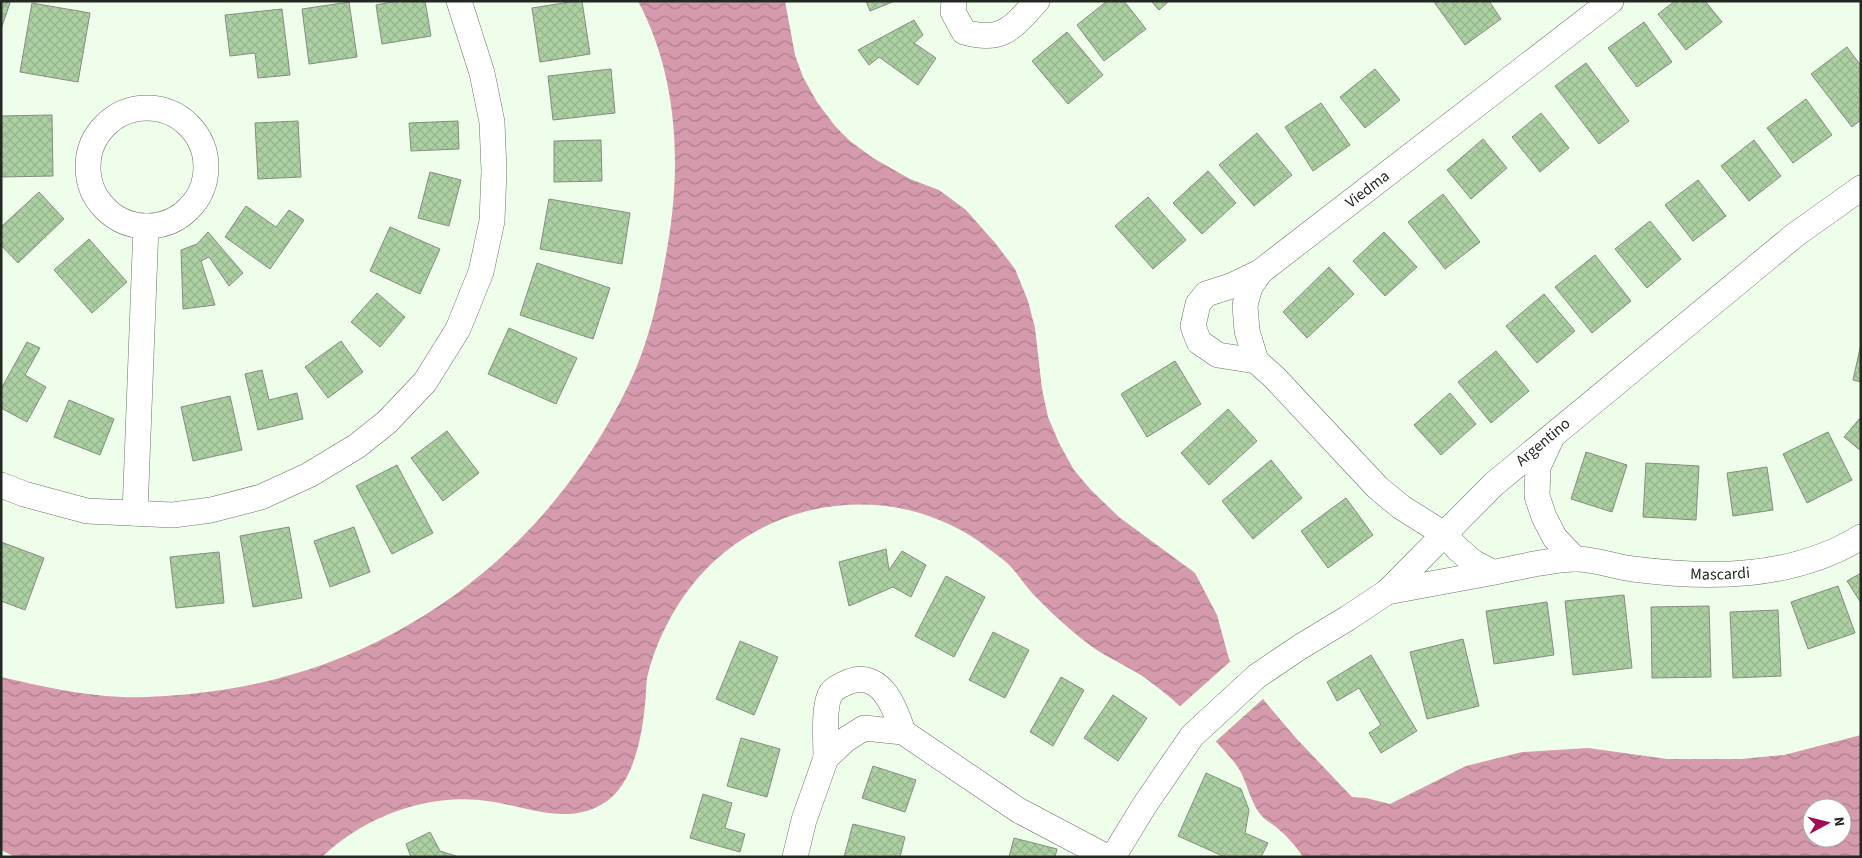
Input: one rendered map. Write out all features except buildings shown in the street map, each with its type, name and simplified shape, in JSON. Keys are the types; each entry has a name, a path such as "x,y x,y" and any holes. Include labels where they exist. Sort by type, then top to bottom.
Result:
{"street":[{"path":"1,485 24,494 87,510 173,515 211,510 261,497 309,475 357,446 387,422 425,382 458,329 481,272 492,221 494,171 492,122 482,73 459,1"},
{"path":"954,1 953,12 964,32 982,37 1001,35 1018,22 1037,1"},
{"name":"Viedma","path":"1256,360 1218,355 1199,342 1193,326 1198,304 1206,294 1231,286 1260,272 1611,1"},
{"path":"142,108 161,110 178,117 193,130 202,146 206,165 204,184 195,201 182,215 165,224 146,226 127,223 109,213 96,198 89,179 88,160 94,140 106,124 122,113 142,108"},
{"name":"Argentino","path":"1387,592 1494,484 1795,235 1861,188"},
{"path":"136,513 146,226"},
{"path":"1260,272 1250,287 1245,305 1247,331 1256,360 1378,488 1401,507 1444,534 1473,562 1492,572"},
{"path":"1553,434 1538,467 1537,496 1544,517 1555,538 1575,559"},
{"name":"Mascardi","path":"1575,559 1642,570 1697,576 1735,574 1778,569 1819,558 1861,537"},
{"path":"1113,857 1192,736 1257,676 1300,647 1387,592 1542,563 1575,559"},
{"path":"794,857 804,820 826,758 826,710 832,692 845,683 860,678 874,683 883,690 894,704 903,732"},
{"path":"826,758 845,740 864,728 903,732 1018,810 1106,857"}],"water":[{"path":"638,1 785,1 795,55 803,77 817,102 835,126 850,141 873,158 910,179 939,190 966,210 1015,269 1028,301 1035,328 1042,389 1048,417 1059,443 1074,470 1091,490 1119,517 1195,573 1217,615 1229,659 1295,737 1352,797 1366,798 1390,804 1466,766 1522,752 1588,748 1667,759 1741,759 1784,755 1861,735 1861,857 1303,857 1280,830 1261,815 1238,768 1204,729 1171,698 1148,680 1098,651 1075,634 1039,600 1003,559 980,542 944,522 905,509 865,505 825,507 786,517 750,535 717,558 689,589 669,620 654,655 647,678 642,730 630,770 616,793 607,801 592,809 561,814 479,800 436,801 394,812 375,821 338,843 322,857 15,857 1,850 1,677 75,692 121,697 146,697 190,694 261,683 329,662 393,634 452,597 505,553 553,502 595,445 630,382 652,322 670,227 674,194 674,128 662,63 652,31"}],"pier":[{"path":"1233,659 1264,698 1214,743 1178,708"}]}
